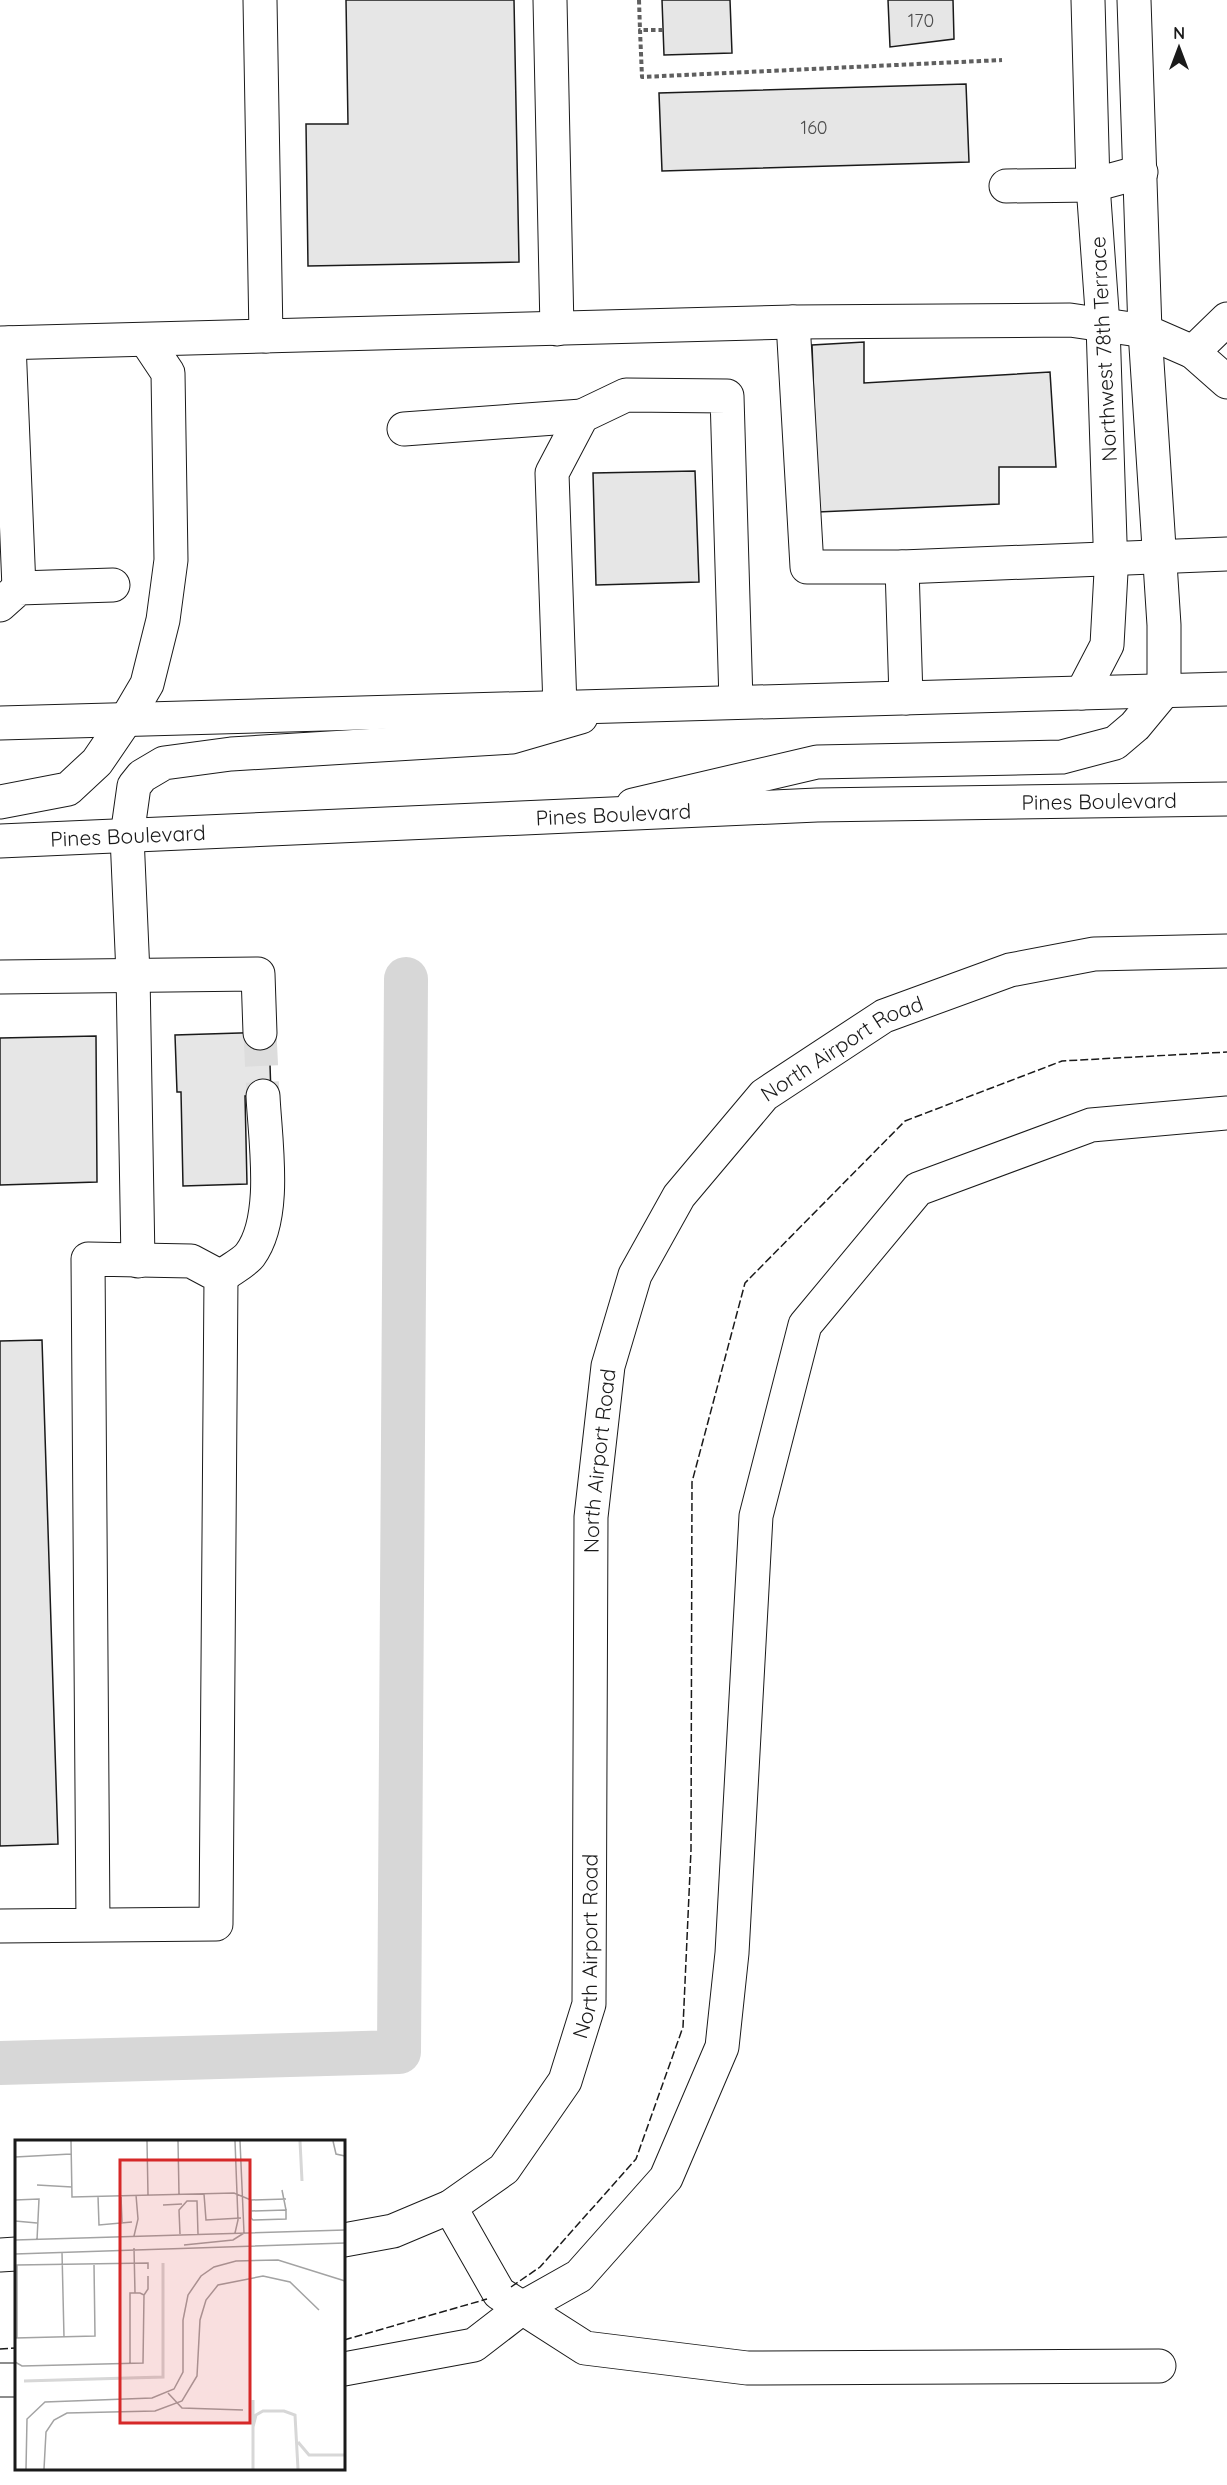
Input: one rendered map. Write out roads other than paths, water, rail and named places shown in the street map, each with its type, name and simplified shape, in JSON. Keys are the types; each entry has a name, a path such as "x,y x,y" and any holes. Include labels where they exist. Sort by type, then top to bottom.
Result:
{"main road":[{"path":"260,0 266,336"},
{"path":"550,0 557,328"},
{"name":"Northwest 78th Terrace","path":"1082,693 1107,645 1110,558 1103,325 1093,185 1088,0"},
{"name":"Northwest 78th Terrace","path":"1134,0 1141,172 1144,331 1161,555 1164,691"},
{"path":"1006,186 1093,185 1141,172"},
{"path":"1192,352 1227,319"},
{"path":"113,585 9,596 4,343 793,322 1070,320 1144,331 1192,352 1227,382"},
{"path":"793,322 807,567 902,567 1227,554"},
{"path":"0,802 68,789 97,762 147,684 163,620 171,560 168,373 146,340"},
{"path":"404,429 582,416 626,395 727,396 735,702"},
{"path":"560,707 552,473 582,416"},
{"path":"902,567 906,698"},
{"path":"0,723 1227,689"},
{"path":"590,815 817,762 1062,757 1115,742 1135,726 1164,691"},
{"path":"138,1261 133,974 127,836 135,786 142,776 164,762 231,754 512,737 620,705"},
{"name":"Pines Boulevard","path":"0,842 172,832 817,805 1227,800"},
{"name":"North Airport Road","path":"345,2240 393,2231 450,2207 504,2169 565,2081 589,2004 591,1517 608,1366 635,1275 679,1197 764,1095 884,1016 1010,969 1094,954 1227,951"},
{"path":"0,977 258,974 260,1033"},
{"path":"220,1276 250,1255 264,1221 267,1191 263,1096"},
{"path":"345,2369 474,2345 522,2308 579,2276 666,2178 722,2047 732,1953 756,1516 805,1325 918,1189 1091,1125 1227,1113"},
{"path":"93,1924 88,1259 191,1261 220,1276"},
{"path":"0,1926 216,1924 220,1276"},
{"path":"450,2207 499,2293 585,2348 747,2368 1160,2366"},
{"path":"0,2255 15,2254"}],"waterway":[{"path":"0,2063 399,2052 406,979"}],"tunnel":[{"path":"260,1033 263,1096"}]}
